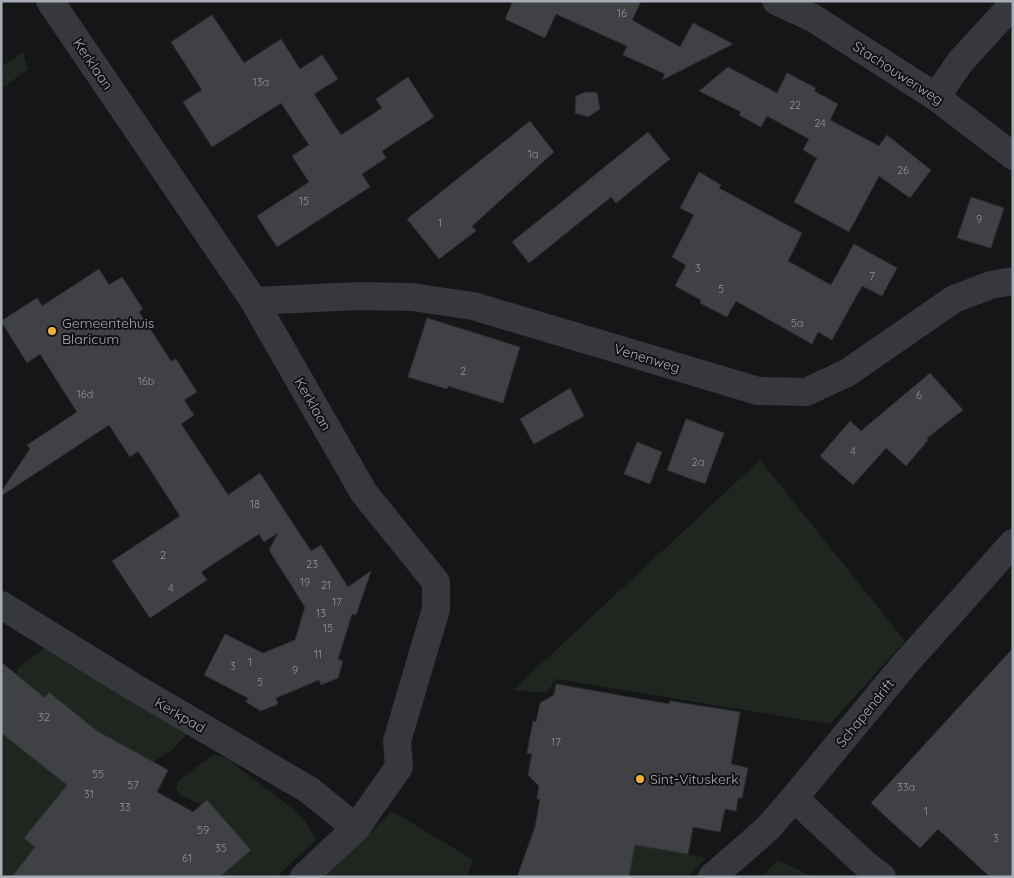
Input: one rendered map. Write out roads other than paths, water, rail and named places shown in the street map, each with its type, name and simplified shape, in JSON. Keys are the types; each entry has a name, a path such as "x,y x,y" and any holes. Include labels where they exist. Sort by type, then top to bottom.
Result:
{"street":[{"name":"Kerklaan","path":"50,1 254,301 364,494 436,582 436,609 397,741 398,767 356,828 304,877"},
{"name":"Stachouwerweg","path":"776,1 813,18 936,97 1013,156"},
{"path":"936,97 960,62 1013,4"},
{"name":"Venenweg","path":"254,301 358,296 412,297 473,306 758,391 806,392 847,373 954,299 991,285 1013,281"},
{"name":"Schapendrift","path":"712,877 767,828 904,665 1013,543"},
{"name":"Kerkpad","path":"1,605 132,686 309,790 356,828"},
{"path":"794,798 866,865 882,877"}],"place":[{"name":"Gemeentehuis Blaricum","path":"52,331"},
{"name":"Sint-Vituskerk","path":"640,779"}]}
